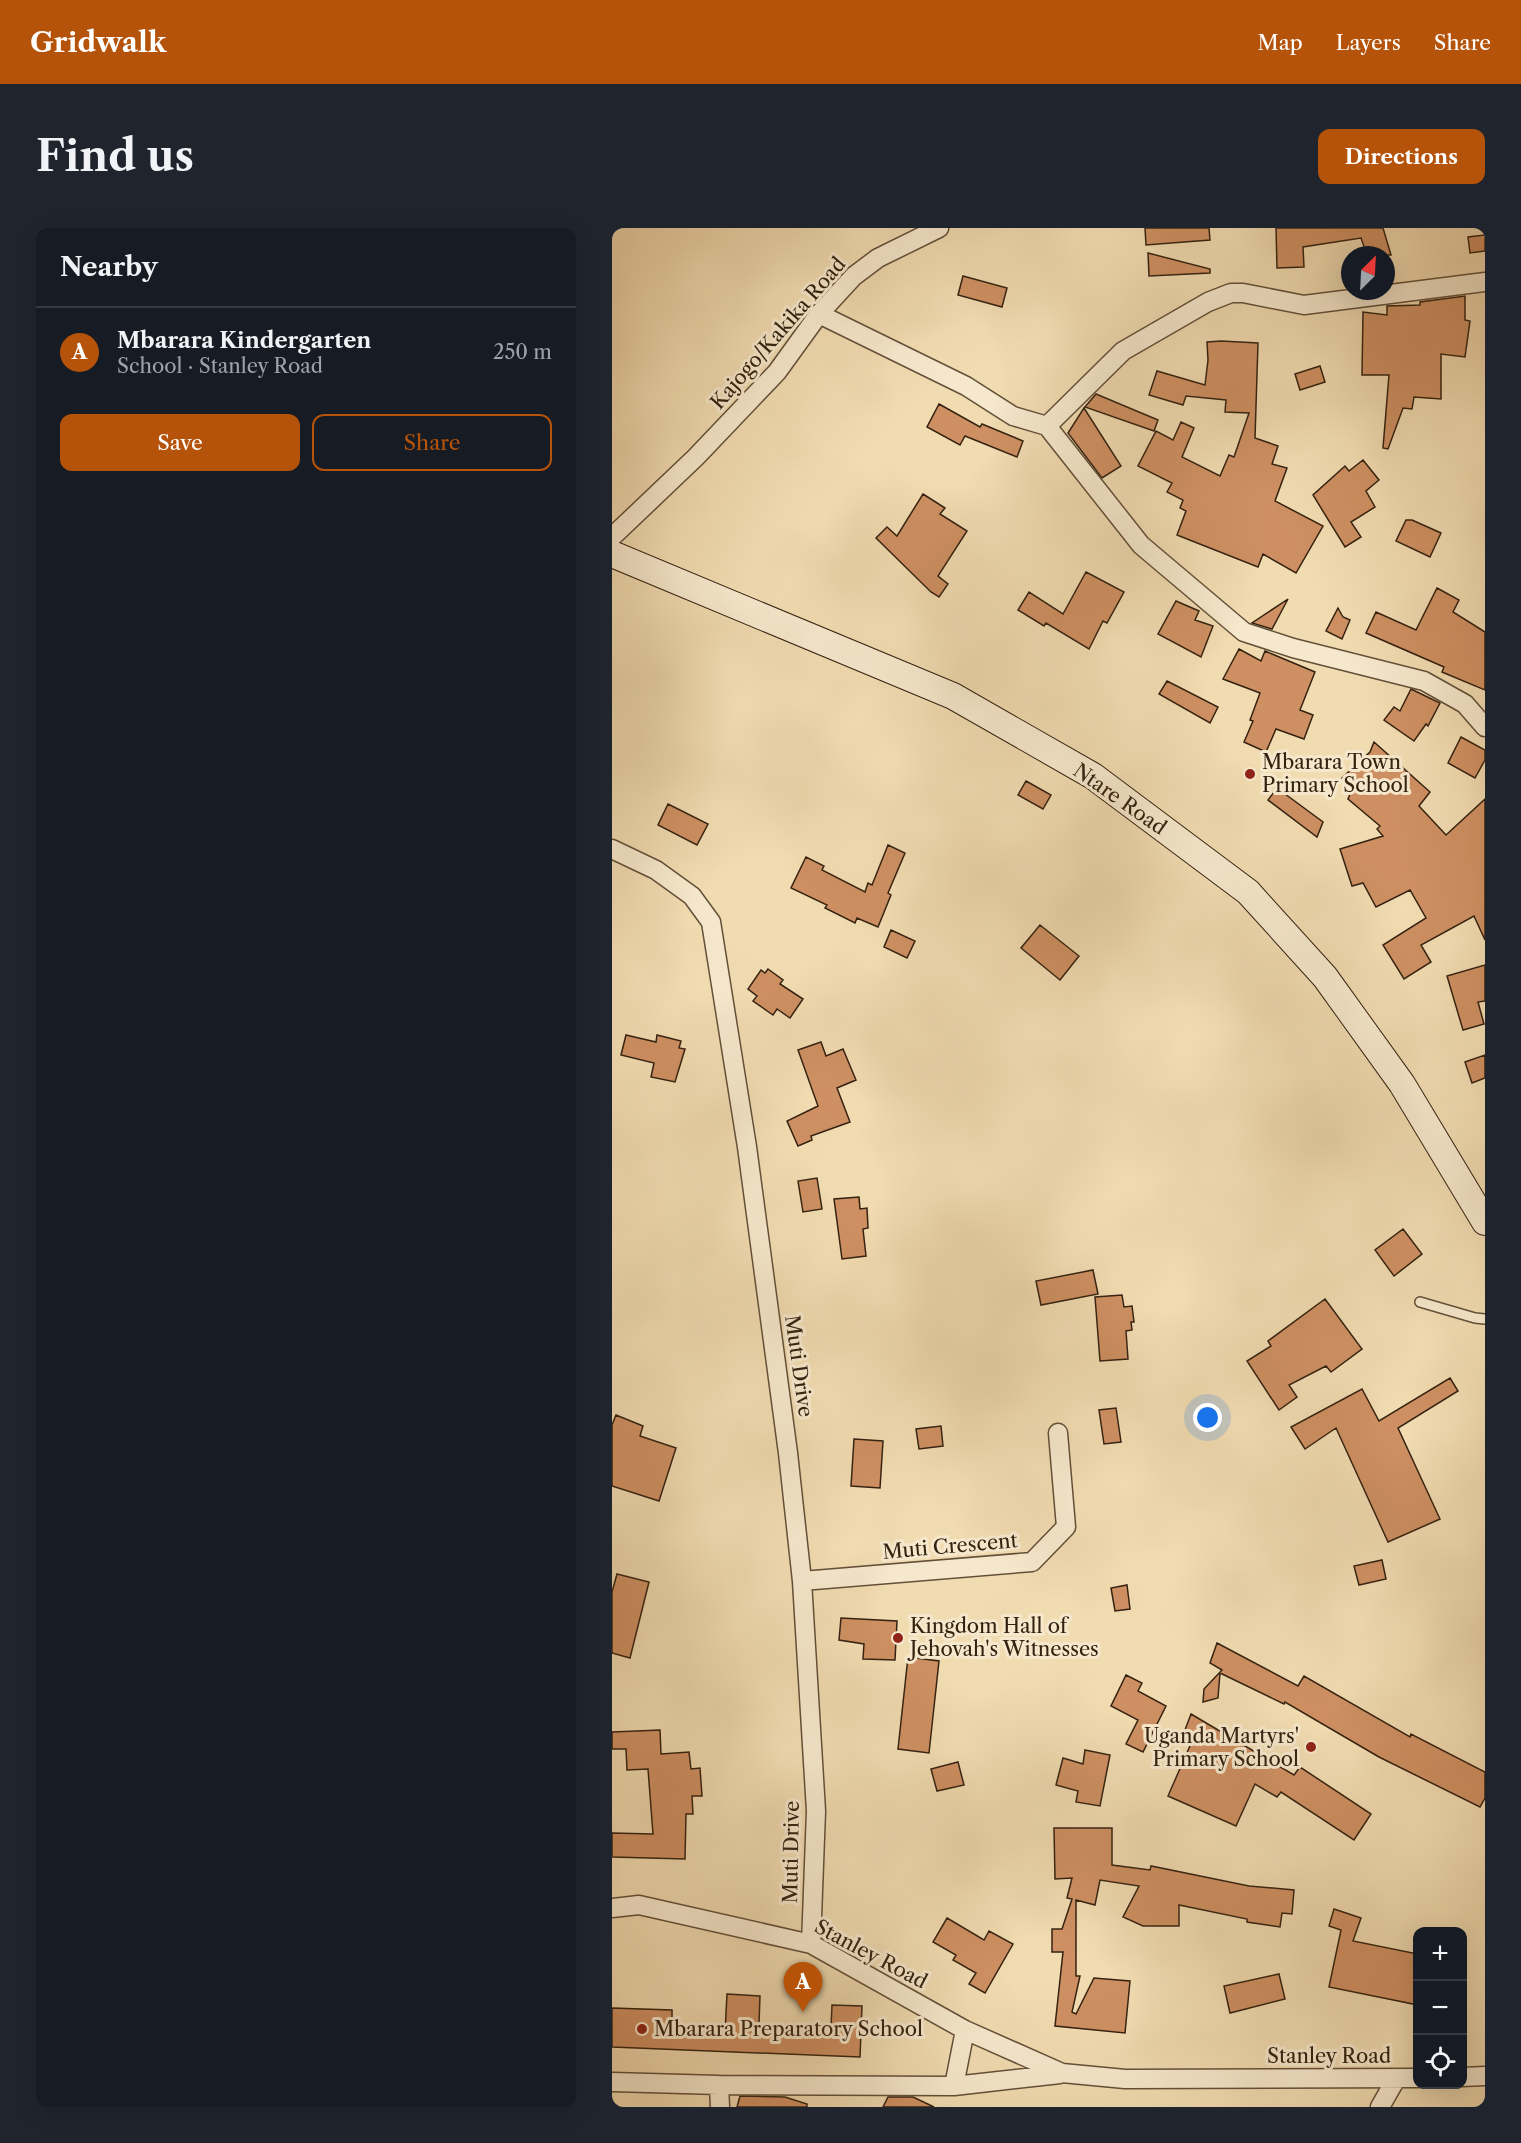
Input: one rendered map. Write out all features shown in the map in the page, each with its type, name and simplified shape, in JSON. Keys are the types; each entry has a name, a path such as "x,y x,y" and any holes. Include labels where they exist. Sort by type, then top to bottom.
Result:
{"main road":[{"name":"Ntare Road","path":"612,554 952,696 1093,776 1248,892 1325,977 1402,1084 1485,1222"}],"street":[{"name":"Kajogo/Kakika Road","path":"612,537 696,457 777,372 819,314 854,276 878,258 939,228"},
{"path":"1047,426 1123,351 1208,302 1231,292 1304,305 1485,282"},
{"path":"819,314 966,386 1013,416 1047,426 1141,545 1244,632 1293,648 1424,681 1465,704 1485,727"},
{"name":"Muti Drive","path":"612,849 656,870 692,896 711,922 747,1147 788,1453 802,1581 816,1812 812,1944"},
{"name":"Muti Crescent","path":"802,1581 1032,1562 1066,1527 1058,1433"},
{"name":"Stanley Road","path":"612,1908 639,1905 812,1944 965,2030 1062,2073"},
{"path":"954,2085 965,2030"},
{"name":"Stanley Road","path":"612,2082 719,2085 954,2085 1062,2073 1125,2079 1413,2078"},
{"path":"1467,2077 1485,2076"},
{"path":"1380,2107 1396,2079"},
{"path":"719,2085 720,2107"}],"lane":[{"path":"1420,1302 1485,1319"}],"building":[{"path":"1145,228 1209,228 1210,240 1146,245"},
{"path":"1276,228 1383,228 1388,246 1364,246 1361,238 1303,247 1304,267 1277,268"},
{"path":"1485,235 1485,251 1470,253 1468,237"},
{"path":"1148,253 1210,269 1210,273 1149,276"},
{"path":"963,276 1007,288 1002,307 958,295"},
{"path":"1465,296 1465,320 1470,321 1465,357 1441,354 1441,399 1414,397 1412,409 1403,408 1388,449 1383,448 1389,375 1362,375 1363,312 1387,315 1387,306 1420,305 1420,302"},
{"path":"1207,342 1258,343 1255,438 1278,446 1272,464 1287,468 1275,501 1323,526 1296,573 1263,554 1258,567 1177,535 1186,511 1180,508 1183,500 1167,492 1172,483 1138,466 1156,431 1173,440 1181,422 1194,428 1182,457 1220,476 1229,455 1234,457 1249,413 1225,412 1226,400 1186,396 1183,405 1149,395 1157,371 1205,385 1208,360"},
{"path":"1320,366 1325,382 1300,390 1295,374"},
{"path":"1096,394 1158,420 1154,431 1085,407"},
{"path":"939,404 980,427 982,424 1023,441 1017,457 965,436 960,445 927,427"},
{"path":"1084,408 1121,466 1102,478 1068,433"},
{"path":"1363,460 1379,480 1366,491 1375,507 1351,522 1361,537 1345,547 1313,495 1345,466 1349,471"},
{"path":"923,494 945,508 940,514 967,531 938,576 948,584 939,597 931,592 876,538 887,527 897,536"},
{"path":"1406,520 1412,520 1441,533 1430,557 1396,541"},
{"path":"1086,572 1124,592 1107,623 1103,621 1089,649 1046,623 1044,626 1018,610 1029,592 1063,614"},
{"path":"1437,588 1459,600 1453,612 1485,632 1485,690 1442,672 1444,667 1366,633 1376,612 1416,630"},
{"path":"1288,599 1272,629 1252,623"},
{"path":"1176,601 1199,611 1195,620 1213,626 1201,657 1158,634"},
{"path":"1338,608 1343,617 1350,620 1342,639 1326,631"},
{"path":"1239,649 1261,661 1265,651 1315,672 1300,710 1313,715 1304,739 1276,729 1266,752 1244,742 1253,721 1250,720 1260,693 1223,679"},
{"path":"1167,681 1218,707 1210,723 1159,694"},
{"path":"1411,689 1440,703 1428,726 1426,724 1414,741 1384,720 1394,707 1400,711"},
{"path":"1461,737 1485,750 1485,760 1475,778 1448,763"},
{"path":"1374,742 1430,792 1419,806 1446,835 1485,799 1485,940 1474,916 1421,945 1431,962 1404,979 1383,945 1426,918 1410,890 1376,907 1363,883 1352,886 1340,849 1383,836 1377,829 1380,826 1348,799 1352,789 1342,778 1370,752"},
{"path":"1026,781 1051,795 1043,809 1018,795"},
{"path":"1277,788 1323,822 1317,837 1268,800"},
{"path":"668,804 708,824 697,845 658,825"},
{"path":"888,845 905,853 888,893 891,895 878,927 857,918 855,923 825,908 827,905 791,888 806,857 824,866 822,870 865,892 868,883 872,885"},
{"path":"1040,925 1079,956 1060,980 1021,948"},
{"path":"891,930 915,941 907,958 884,947"},
{"path":"1485,965 1485,1001 1478,1002 1484,1024 1463,1030 1447,976"},
{"path":"768,969 783,980 780,984 803,999 790,1018 777,1009 773,1015 753,1001 757,996 748,989 761,970 765,973"},
{"path":"626,1035 656,1042 657,1035 681,1041 679,1048 685,1049 675,1082 651,1077 654,1063 621,1055"},
{"path":"821,1042 826,1056 843,1049 856,1080 837,1088 850,1122 811,1136 812,1140 798,1146 787,1121 818,1106 798,1050"},
{"path":"1485,1055 1485,1078 1472,1083 1465,1062"},
{"path":"817,1178 822,1209 803,1212 798,1181"},
{"path":"859,1197 860,1209 867,1208 868,1228 863,1229 866,1256 842,1259 834,1199"},
{"path":"1403,1229 1422,1254 1394,1276 1375,1250"},
{"path":"1093,1270 1098,1294 1041,1305 1036,1281"},
{"path":"1122,1295 1124,1307 1132,1306 1134,1322 1131,1322 1132,1330 1126,1331 1128,1359 1100,1361 1095,1297"},
{"path":"1325,1299 1362,1349 1331,1372 1326,1366 1289,1385 1297,1397 1279,1410 1247,1361 1271,1346 1268,1341"},
{"path":"1450,1378 1458,1391 1398,1428 1440,1519 1388,1542 1336,1428 1305,1449 1291,1427 1362,1389 1379,1421"},
{"path":"1116,1408 1121,1442 1104,1444 1099,1410"},
{"path":"616,1415 643,1426 640,1436 676,1448 659,1501 612,1486 612,1425"},
{"path":"941,1426 943,1446 919,1449 916,1429"},
{"path":"854,1439 883,1441 880,1488 851,1486"},
{"path":"1382,1560 1386,1579 1359,1585 1354,1566"},
{"path":"617,1574 649,1582 630,1658 612,1653 612,1592"},
{"path":"1127,1585 1130,1609 1115,1611 1111,1588"},
{"path":"841,1618 897,1621 895,1660 863,1659 864,1644 839,1640"},
{"path":"1217,1643 1298,1686 1304,1676 1410,1737 1411,1734 1485,1772 1485,1798 1480,1807 1379,1757 1285,1702 1284,1704 1220,1673 1218,1698 1203,1702 1204,1689 1222,1670 1210,1663"},
{"path":"908,1657 939,1661 929,1753 898,1749"},
{"path":"1126,1675 1142,1683 1138,1691 1166,1706 1143,1752 1126,1744 1138,1720 1111,1706"},
{"path":"1191,1714 1294,1775 1300,1767 1371,1814 1354,1840 1281,1792 1277,1797 1255,1784 1236,1826 1168,1796 1193,1739 1183,1735"},
{"path":"660,1730 661,1754 689,1752 691,1769 700,1768 702,1796 692,1796 693,1814 686,1814 685,1859 612,1857 612,1833 653,1834 648,1769 627,1770 626,1749 612,1749 612,1732"},
{"path":"1085,1750 1110,1755 1100,1806 1076,1802 1078,1791 1056,1785 1063,1758 1083,1764"},
{"path":"958,1762 964,1785 937,1791 931,1769"},
{"path":"1054,1828 1112,1828 1112,1865 1150,1870 1151,1866 1249,1886 1294,1890 1292,1914 1282,1913 1280,1927 1247,1922 1247,1919 1179,1905 1179,1926 1143,1926 1123,1917 1139,1886 1100,1880 1095,1905 1076,1900 1076,1976 1080,1976 1072,2012 1076,2014 1094,1978 1130,1981 1125,2033 1055,2026 1063,1952 1052,1952 1052,1929 1062,1929 1072,1899 1067,1898 1072,1878 1055,1879"},
{"path":"1334,1909 1361,1918 1353,1941 1413,1953 1413,2004 1329,1987 1341,1930 1329,1926"},
{"path":"947,1918 984,1940 989,1931 1013,1944 985,1993 969,1984 976,1973 953,1960 956,1955 933,1942"},
{"path":"1279,1974 1285,1999 1230,2013 1224,1986"},
{"path":"727,1994 760,1996 759,2024 831,2027 832,2005 862,2006 860,2057 612,2047 612,2008 672,2010 672,2031 725,2033"},
{"path":"740,2096 785,2097 807,2104 807,2107 737,2107"},
{"path":"888,2097 913,2097 934,2107 883,2107"}],"place":[{"name":"Mbarara Town Primary School","path":"1250,774"},
{"name":"Kingdom Hall of Jehovah's Witnesses","path":"898,1638"},
{"name":"Uganda Martyrs' Primary School","path":"1311,1747"},
{"name":"Mbarara Kindergarten","path":"803,2012"},
{"name":"Mbarara Preparatory School","path":"642,2029"}]}
